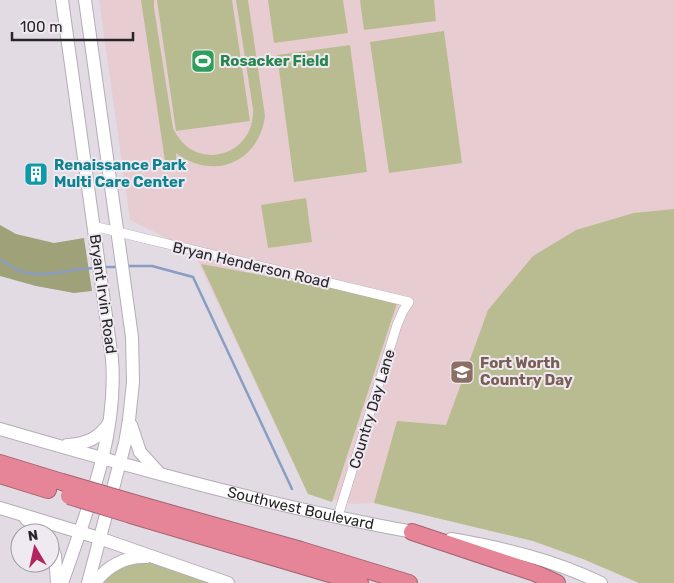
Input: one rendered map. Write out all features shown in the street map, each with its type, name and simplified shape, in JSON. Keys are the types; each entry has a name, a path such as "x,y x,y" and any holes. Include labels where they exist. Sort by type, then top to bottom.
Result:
{"highway":[{"path":"0,463 61,488"},
{"path":"0,475 61,488 132,509 360,583"},
{"path":"132,509 301,550 409,583"},
{"path":"412,532 535,573 557,583"}],"main road":[{"name":"Bryant Irvin Road","path":"62,0 113,374 110,421 102,458 80,532 62,583"},
{"name":"Bryant Irvin Road","path":"85,0 126,285 134,355 129,420 120,463 88,583"},
{"path":"74,87 97,84"},
{"path":"129,420 135,443 140,452 161,475"},
{"path":"54,445 79,444 92,440 104,431 110,421"},
{"name":"Southwest Boulevard","path":"0,429 161,475 412,532 499,547 576,571 602,583"},
{"path":"5,509 99,538 228,583"},
{"path":"5,509 31,523"},
{"path":"95,583 103,573 118,562 132,558 153,557"}],"street":[{"name":"Bryan Henderson Road","path":"93,226 409,302"},
{"name":"Country Day Lane","path":"338,516 397,325 409,302"}],"shaded area":[{"name":"Fort Worth Country Day","path":"99,0 674,0 674,583 639,583 583,559 533,541 374,503 352,504 308,494 193,251 130,220"}],"green space":[{"path":"141,0 154,0 173,128 182,142 194,151 208,155 221,154 234,148 244,139 251,126 253,109 236,0 248,0 265,116 261,132 254,146 244,156 232,163 219,166 205,166 190,161 176,153 177,166 166,168"},
{"name":"Rosacker Field","path":"157,0 232,0 250,121 176,131"},
{"path":"268,0 343,0 348,33 274,43"},
{"path":"360,0 434,0 436,21 364,30"},
{"path":"444,31 462,163 389,173 370,42"},
{"path":"350,45 367,172 294,182 277,55"},
{"path":"306,198 312,242 268,248 261,205"},
{"path":"674,209 674,583 639,583 583,559 533,541 374,503 397,421 446,425 488,310 533,256 576,230 634,213"},
{"path":"0,225 16,234 54,243 84,238 92,291 74,293 36,286 0,276"},
{"path":"201,264 398,300 332,502 308,494"},
{"path":"146,561 211,583 99,583 121,566"}],"waterway":[{"path":"0,259 21,271 36,274 95,268"},
{"path":"126,266 152,266 193,277 292,489"},
{"path":"103,267 118,267"}],"place":[{"name":"Rosacker Field","path":"203,61"},
{"name":"Renaissance Park Multi Care Center","path":"36,174"},
{"name":"Fort Worth Country Day","path":"462,372"}]}
